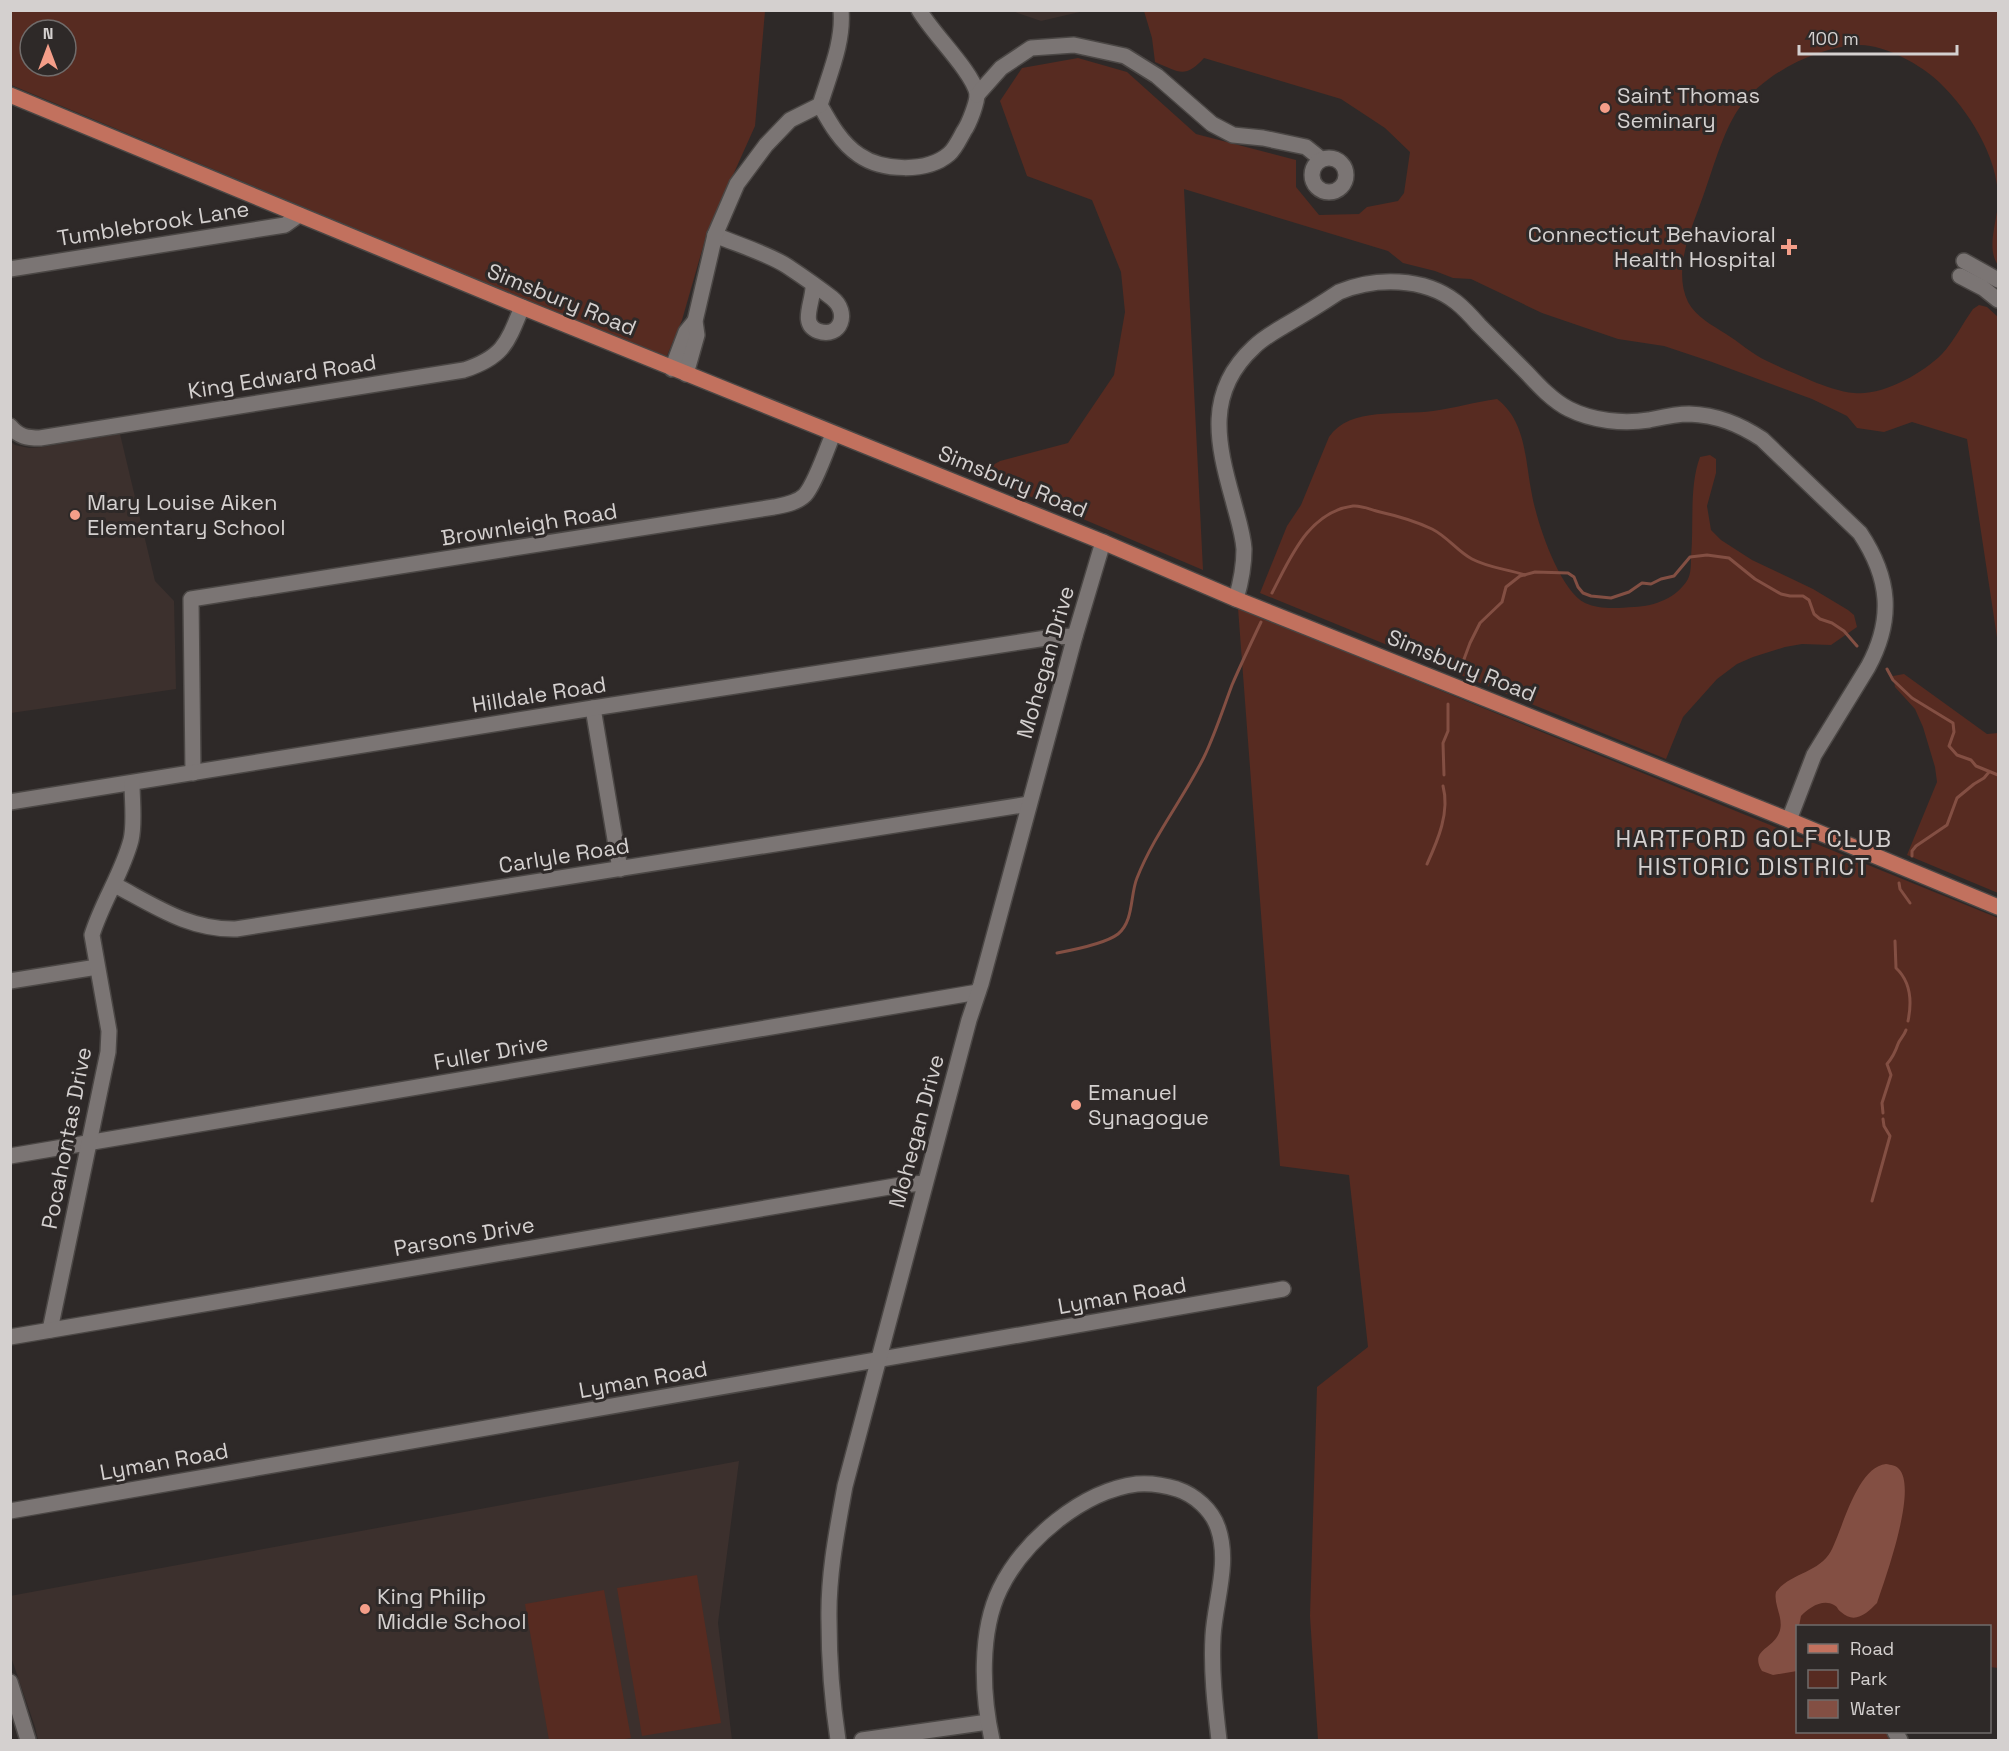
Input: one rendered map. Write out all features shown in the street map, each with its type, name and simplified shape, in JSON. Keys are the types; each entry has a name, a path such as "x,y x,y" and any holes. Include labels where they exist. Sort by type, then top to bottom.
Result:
{"main road":[{"name":"Simsbury Road","path":"10,95 522,308 1998,907"}],"street":[{"path":"841,10 842,24 820,105 835,132 858,154 878,165 902,168 928,165 950,154 969,124 977,95 1000,68 1031,48 1074,45 1125,56 1157,76 1212,124 1233,135 1263,138 1306,147 1321,159"},
{"path":"919,10 927,24 972,81 977,95"},
{"path":"679,372 697,334 695,321 715,236 737,184 766,145 790,120 820,105"},
{"name":"Tumblebrook Lane","path":"10,269 285,225 299,215"},
{"path":"715,236 786,265 813,285"},
{"path":"1998,280 1962,268 1998,300"},
{"path":"1236,599 1243,576 1244,548 1218,435 1223,399 1236,369 1255,346 1268,336 1351,287 1384,281 1431,288 1457,303 1542,388 1567,408 1595,418 1628,422 1674,415 1702,415 1734,422 1762,439 1860,533 1878,564 1885,588 1886,609 1883,629 1874,656 1809,765 1788,820"},
{"name":"King Edward Road","path":"15,431 25,438 40,438 464,370 490,360 501,350 522,308"},
{"name":"Brownleigh Road","path":"193,773 191,599 791,503 804,496 812,484 833,434"},
{"name":"Mohegan Drive","path":"838,1740 831,1689 828,1618 834,1546 844,1486 1075,636 1103,542"},
{"name":"Hilldale Road","path":"10,802 593,708 1053,637 1075,636"},
{"path":"593,708 620,869"},
{"name":"Pocahontas Drive","path":"50,1330 109,1040 92,935 115,885 132,838 132,783"},
{"name":"Carlyle Road","path":"115,885 186,922 207,927 236,929 1029,804"},
{"path":"10,981 97,967"},
{"name":"Fuller Drive","path":"10,1156 978,992"},
{"name":"Parsons Drive","path":"10,1336 889,1187 926,1183"},
{"name":"Lyman Road","path":"10,1511 1283,1289"},
{"path":"992,1740 988,1722 984,1652 989,1621 1000,1588 1041,1533 1080,1505 1108,1492 1136,1484 1161,1485 1187,1492 1204,1505 1218,1526 1223,1550 1213,1636 1219,1740"},
{"path":"10,1683 28,1740"},
{"path":"862,1740 988,1722"}],"shaded area":[{"path":"1012,10 1084,11 1041,21"},
{"name":"Mary Louise Aiken Elementary School","path":"120,434 155,581 174,601 176,689 11,713 11,442 29,448"},
{"name":"King Philip Middle School","path":"739,1461 718,1623 732,1740 38,1740 11,1657 10,1596"}],"green space":[{"path":"10,11 765,11 755,126 707,233 682,320 666,358 11,85"},
{"path":"1144,11 1998,11 1998,203 1994,170 1988,153 1971,121 1939,82 1913,63 1881,48 1860,45 1827,50 1778,73 1763,83 1740,107 1723,140 1692,226 1685,252 1682,278 1688,302 1695,312 1710,324 1767,361 1817,383 1849,392 1877,391 1902,382 1924,369 1942,354 1973,309 1979,305 1987,307 1998,317 1998,644 1967,439 1912,422 1884,432 1857,428 1847,416 1812,399 1712,362 1664,346 1618,339 1542,313 1471,279 1453,278 1403,263 1388,251 1184,189 1203,570 977,474 1000,461 1068,443 1114,375 1125,312 1121,272 1092,200 1027,176 1000,101 1022,68 1078,58 1127,72 1196,134 1296,160 1296,187 1319,215 1359,214 1367,207 1398,201 1404,193 1410,152 1385,128 1341,99 1204,58 1192,69 1181,72 1155,62 1152,38"},
{"path":"1998,203 1998,265 1992,243"},
{"path":"1497,399 1507,408 1519,431 1544,538 1566,584 1575,596 1585,603 1609,608 1642,606 1665,600 1683,586 1691,568 1694,481 1700,457 1710,455 1716,459 1716,473 1707,506 1711,530 1721,540 1752,560 1813,589 1848,610 1854,615 1857,627 1831,645 1802,644 1785,647 1737,664 1717,679 1683,717 1666,759 1260,593 1287,526 1301,505 1329,437 1338,427 1363,416 1433,411"},
{"path":"1238,608 1998,918 1998,1668 1991,1667 1991,1625 1796,1625 1796,1733 1887,1733 1891,1740 1318,1740 1310,1616 1317,1387 1368,1347 1349,1175 1280,1166"},
{"path":"1904,674 1987,734 1998,733 1998,893 1907,855 1937,782 1923,727 1915,709 1895,687 1893,676"},
{"path":"697,1575 721,1723 642,1736 617,1588"},
{"path":"604,1590 631,1738 549,1740 525,1604"}],"water":[{"path":"1886,1464 1899,1469 1904,1480 1905,1495 1898,1535 1877,1603 1865,1614 1856,1618 1846,1616 1830,1603 1821,1603 1812,1607 1801,1616 1799,1625 1796,1625 1796,1671 1773,1675 1762,1671 1758,1658 1776,1638 1781,1623 1776,1592 1826,1558 1859,1487 1876,1468"}],"waterway":[{"path":"1272,593 1294,552 1312,527 1337,510 1353,506 1400,517 1432,529 1472,559 1525,575"},
{"path":"1460,670 1480,623 1502,602 1506,587 1520,576 1535,572 1568,573 1574,577 1583,593 1611,598 1629,592 1642,583 1651,584 1674,576 1690,557 1707,555 1729,558 1755,579 1781,594 1803,596 1809,600 1814,614 1844,631 1857,646"},
{"path":"1057,953 1105,941 1123,929 1129,915 1137,878 1144,862 1204,757 1232,685 1261,622"},
{"path":"1887,669 1893,680 1912,698 1953,723 1954,732 1949,746 1957,755 1998,775"},
{"path":"1444,775 1443,743 1448,731 1448,704"},
{"path":"1912,856 1912,851 1916,846 1947,825 1957,798 1989,772"},
{"path":"1427,864 1439,836 1444,816 1443,786"},
{"path":"1899,883 1900,889 1910,903"},
{"path":"1895,941 1896,968 1905,980 1909,993 1908,1021"},
{"path":"1883,1113 1882,1103 1891,1075 1887,1064 1906,1030"},
{"path":"1872,1201 1890,1136 1883,1119"}],"place":[{"name":"Saint Thomas Seminary","path":"1605,108"},
{"name":"Connecticut Behavioral Health Hospital","path":"1789,247"},
{"name":"Mary Louise Aiken Elementary School","path":"75,515"},
{"name":"Emanuel Synagogue","path":"1076,1105"},
{"name":"King Philip Middle School","path":"365,1609"}],"district":[{"name":"HARTFORD GOLF CLUB HISTORIC DISTRICT","path":"1754,853"}]}
